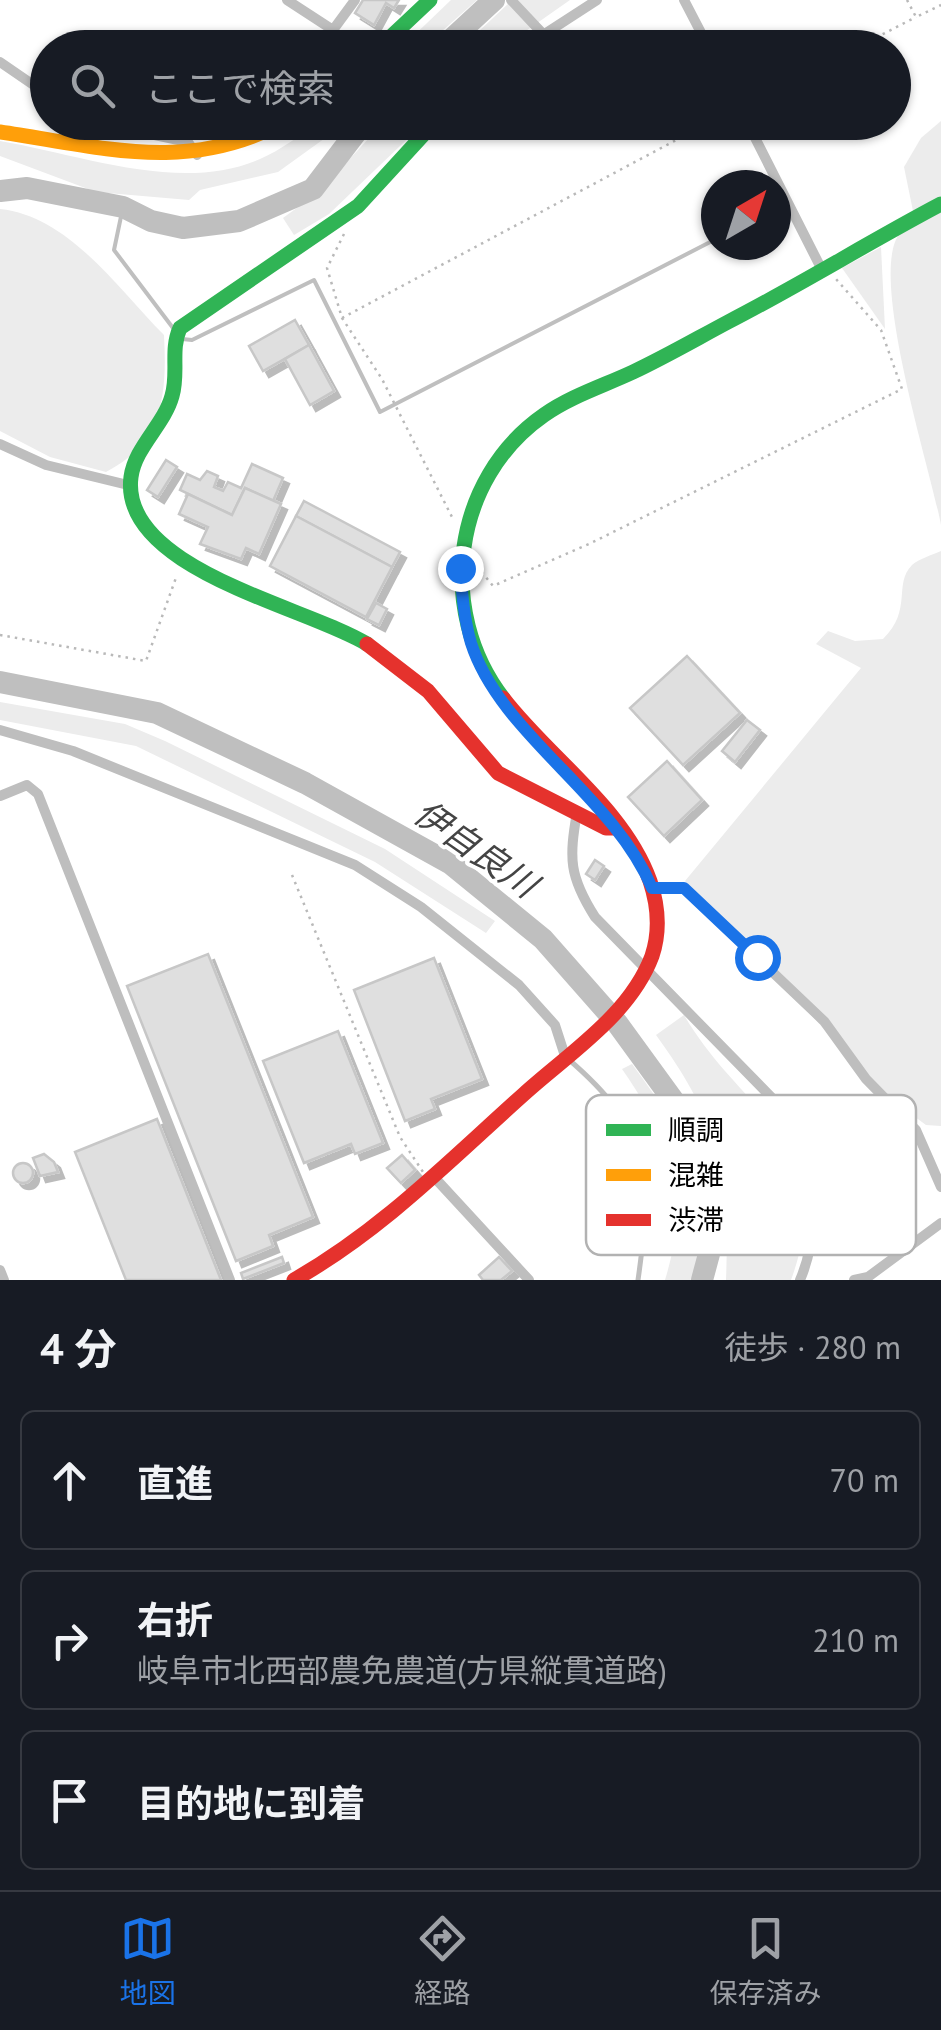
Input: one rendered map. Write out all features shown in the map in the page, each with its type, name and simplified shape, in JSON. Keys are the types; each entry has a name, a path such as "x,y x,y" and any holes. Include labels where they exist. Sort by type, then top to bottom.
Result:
{"street":[{"path":"287,0 334,30 355,0"},
{"path":"398,30 430,0"},
{"path":"511,0 538,30"},
{"path":"544,30 597,0"},
{"path":"684,0 700,30"},
{"path":"0,62 30,82"},
{"path":"0,132 30,137"},
{"path":"53,140 146,154 198,156 236,148 251,140"},
{"path":"178,140 188,142 198,156"},
{"path":"419,140 358,206 180,328 172,342 174,390 155,435 130,466 128,485 153,538 182,565 294,607 370,646 417,680 500,776 606,828 617,828"},
{"path":"756,140 823,267"},
{"path":"294,1280 352,1248 569,1052 645,969 658,926 652,888 639,856 489,680 472,646 463,607 463,544 487,477 538,418 573,395 614,380 738,317 941,204"},
{"path":"0,444 46,465 128,485"},
{"path":"0,730 72,750 354,864 421,907 520,985 555,1025 569,1052"},
{"path":"0,796 27,785 38,794 230,1280"},
{"path":"577,812 570,837 574,884 595,917 770,1095"},
{"path":"652,888 684,888 824,1022 882,1095"},
{"path":"916,1130 941,1186"},
{"path":"431,1180 528,1280"},
{"path":"916,1242 941,1223"},
{"path":"800,1280 806,1255"},
{"path":"854,1280 870,1278 900,1255"},
{"path":"0,1270 4,1280"}],"lane":[{"path":"569,1052 607,1095"},
{"path":"638,1280 641,1255"}],"path":[{"path":"908,0 916,17"},
{"path":"891,30 941,5"},
{"path":"342,318 676,140"},
{"path":"358,206 328,268 342,318 382,379 463,544 493,586 625,527 902,390 881,330 823,267"},
{"path":"0,634 146,661 182,565"},
{"path":"292,874 400,1137 431,1180"}],"shaded area":[{"path":"451,0 477,0 443,30 420,30"},
{"path":"512,0 570,0 527,30 480,30"},
{"path":"941,121 941,196 913,211 904,167 921,138"},
{"path":"294,140 322,140 278,172 200,190 189,200 96,192 0,156 0,141 130,168 197,173 229,169"},
{"path":"367,140 406,140 329,214 294,235 283,218 320,191"},
{"path":"0,209 48,225 70,240 164,335 162,396 151,431 140,447 106,472 50,457 0,431"},
{"path":"941,212 941,525 904,373 891,288 892,255 900,233"},
{"path":"881,247 885,329 842,268"},
{"path":"941,551 941,1126 926,1125 916,1118 916,1095 886,1095 685,881 861,668 816,644 828,631 855,641 883,639 898,618 904,580 915,563"},
{"path":"0,702 125,724 165,741 385,849 495,921 486,933 375,862 136,746 0,720"},
{"path":"684,1015 747,1095 694,1095 656,1035"},
{"path":"632,1064 654,1095 639,1095 622,1069"},
{"path":"671,1255 698,1255 695,1280 665,1280"},
{"path":"727,1255 798,1255 791,1280 726,1280"}],"building":[{"path":"363,0 399,0 394,8 386,3 374,25 355,13"},
{"path":"295,320 309,345 263,371 249,346"},
{"path":"309,345 334,391 310,405 285,359"},
{"path":"166,460 177,467 158,497 147,490"},
{"path":"252,464 283,478 273,501 245,488 232,515 180,490 187,474 200,480 207,471 218,476 214,487 223,491 228,482 241,488"},
{"path":"245,488 281,504 259,554 246,548 241,559 200,544 208,527 179,514 188,494 232,515"},
{"path":"304,501 400,552 392,567 296,516"},
{"path":"296,516 392,567 366,617 270,566"},
{"path":"376,603 387,609 379,625 367,619"},
{"path":"687,656 740,713 683,765 630,708"},
{"path":"747,720 760,730 735,762 722,751"},
{"path":"667,761 702,800 664,836 628,797"},
{"path":"595,860 604,866 595,880 586,874"},
{"path":"208,954 313,1217 269,1235 273,1246 236,1261 127,986"},
{"path":"434,958 482,1079 431,1099 435,1109 405,1121 354,990"},
{"path":"338,1031 383,1143 355,1154 351,1144 304,1163 263,1061"},
{"path":"157,1119 221,1280 126,1280 75,1152"},
{"path":"44,1154 58,1172 40,1176 33,1158"},
{"path":"402,1155 415,1170 401,1183 387,1168"},
{"path":"19,1163 27,1163 33,1173 27,1183 19,1183 13,1177 13,1169"},
{"path":"282,1257 284,1263 243,1279 241,1273"},
{"path":"499,1257 512,1271 501,1280 483,1280 479,1275"}],"waterway":[{"name":"伊自良川","path":"462,30 494,0"},
{"name":"伊自良川","path":"0,191 27,188 123,207 151,221 183,228 239,221 313,189 350,140"},
{"path":"123,207 114,250 173,328"},
{"path":"182,339 192,340 314,280 380,412 701,247"},
{"name":"伊自良川","path":"0,682 157,713 305,783 451,864 543,939 617,1023 669,1095"},
{"name":"伊自良川","path":"702,1280 709,1255"}],"traffic: fast":[{"path":"398,30 430,0"},
{"path":"367,644 185,561 154,537 135,509 131,477 138,456 172,396 180,328 358,206 418,140"},
{"path":"503,698 482,663 468,626 462,587 464,548 473,510 489,474 513,442 565,402 669,354 941,204"}],"traffic: slow":[{"path":"0,132 30,137"},
{"path":"51,140 144,152 213,148 241,140"}],"traffic: jam":[{"path":"367,644 428,691 498,773 606,828 617,828"},
{"path":"294,1280 386,1217 596,1032 629,997 652,956 656,909 650,881 638,855 604,807 503,698"}],"route":[{"path":"460,568 472,646 489,680 521,721 612,820 639,856 652,888 684,888 757,957"}]}
